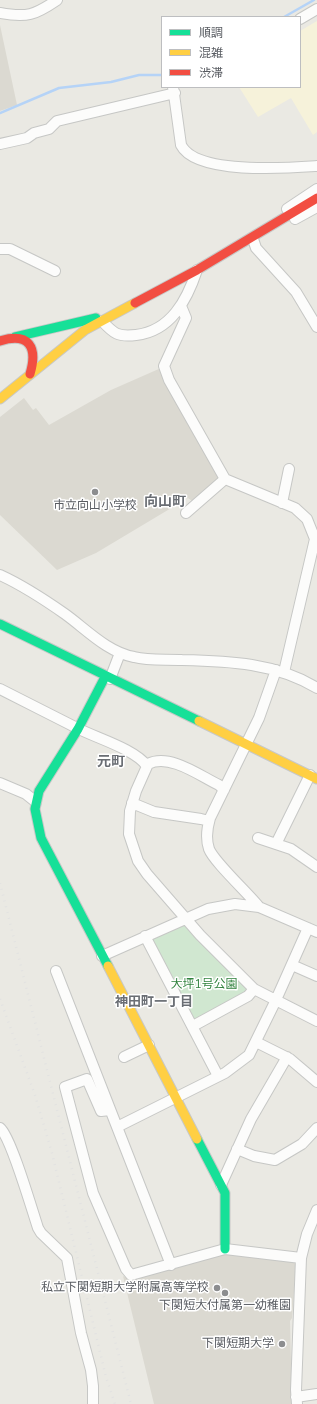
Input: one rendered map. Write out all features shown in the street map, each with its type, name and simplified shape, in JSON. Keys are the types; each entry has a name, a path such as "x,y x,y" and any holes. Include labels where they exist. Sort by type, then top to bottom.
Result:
{"street":[{"path":"0,13 18,17 39,12 57,0"},
{"path":"301,18 317,9"},
{"path":"0,137 23,132 34,133 49,129 57,121 174,90 181,145 184,151 190,156 238,168 275,169 317,166"},
{"path":"0,144 27,138 34,133"},
{"path":"223,253 249,233 317,189"},
{"path":"0,398 85,330 197,270 223,253 317,198"},
{"path":"223,253 253,240 317,207"},
{"path":"253,240 256,248 296,292 317,327"},
{"path":"0,249 10,249 55,271"},
{"path":"102,321 112,332 120,336 144,334 166,324 181,306 197,270"},
{"path":"181,306 186,318 164,366 165,372 206,449 225,479 295,508 307,519 314,533 316,543 280,671 247,744 209,821 207,840 211,853 259,907"},
{"path":"1,338 15,337 116,313"},
{"path":"15,337 25,341 32,351 34,364 30,374"},
{"path":"282,503 289,469"},
{"path":"186,513 225,479"},
{"path":"0,574 63,613 120,653 138,658 219,661 280,671 317,688"},
{"path":"0,624 108,678 315,776 276,844"},
{"path":"120,653 108,678 43,784 36,802 35,818 41,838 225,1193 225,1249"},
{"path":"0,689 78,729 123,749 144,760 147,766"},
{"path":"224,790 176,764 158,762 147,766 132,803 130,834 136,858 147,874 187,918 200,935 254,990 317,1022"},
{"path":"0,783 26,794 36,802"},
{"path":"132,803 154,812 209,821"},
{"path":"258,838 291,849 317,867"},
{"path":"102,956 187,918 218,906 234,904 259,907 312,930 292,965 276,1002 249,1055 230,1070 117,1127"},
{"path":"145,936 218,1076"},
{"path":"292,965 317,976"},
{"path":"56,971 171,1265"},
{"path":"193,1026 248,996 254,990"},
{"path":"256,1042 287,1057 317,1082"},
{"path":"124,1057 149,1045"},
{"path":"221,1186 251,1119 287,1057"},
{"path":"110,1110 101,1111 87,1079 65,1087 93,1193 126,1269 131,1275 225,1249 301,1258"},
{"path":"0,1128 6,1136 38,1228 41,1233 67,1258 81,1333 91,1370 93,1404"},
{"path":"237,1149 254,1156 275,1160 302,1144 317,1128"},
{"path":"317,1210 306,1234 301,1258 297,1401 317,1394"}],"shaded area":[{"path":"317,21 317,132 313,135 291,98 258,117 240,88 301,88 301,30"},
{"path":"0,25 17,105 0,111"},
{"path":"161,368 203,451 222,480 195,503 188,498 96,553 57,570 0,515 0,417 24,398 33,410 36,408 49,425 111,390"},
{"path":"223,1254 290,1261 296,1264 292,1318 290,1321 292,1404 154,1404 123,1276 131,1280"}],"green space":[{"name":"大坪1号公園","path":"179,925 187,926 248,989 247,993 197,1021 192,1020 150,940 153,937"}],"waterway":[{"path":"286,16 314,0"},
{"path":"0,113 59,88 111,82 139,75 161,75"}],"railway":[{"path":"0,883 131,1404"},
{"path":"0,999 35,1095 52,1153 106,1377 115,1404"}],"traffic: fast":[{"path":"15,337 96,318"},
{"path":"0,624 199,721"},
{"path":"105,677 78,729 39,791 35,809 41,838 108,966"},
{"path":"197,1139 225,1193 225,1249"}],"traffic: slow":[{"path":"0,399 85,330 135,303"},
{"path":"199,721 317,779"},
{"path":"108,966 197,1139"}],"traffic: jam":[{"path":"135,303 197,270 317,198"},
{"path":"0,341 18,339 24,340 29,344 32,349 33,356 30,374"}],"place":[{"name":"市立向山小学校","path":"95,492"},
{"name":"私立下関短期大学附属高等学校","path":"217,1288"},
{"name":"下関短大付属第一幼稚園","path":"225,1293"},
{"name":"下関短期大学","path":"282,1344"}],"district":[{"name":"向山町","path":"165,503"},
{"name":"元町","path":"111,763"},
{"name":"神田町一丁目","path":"154,1003"}]}
